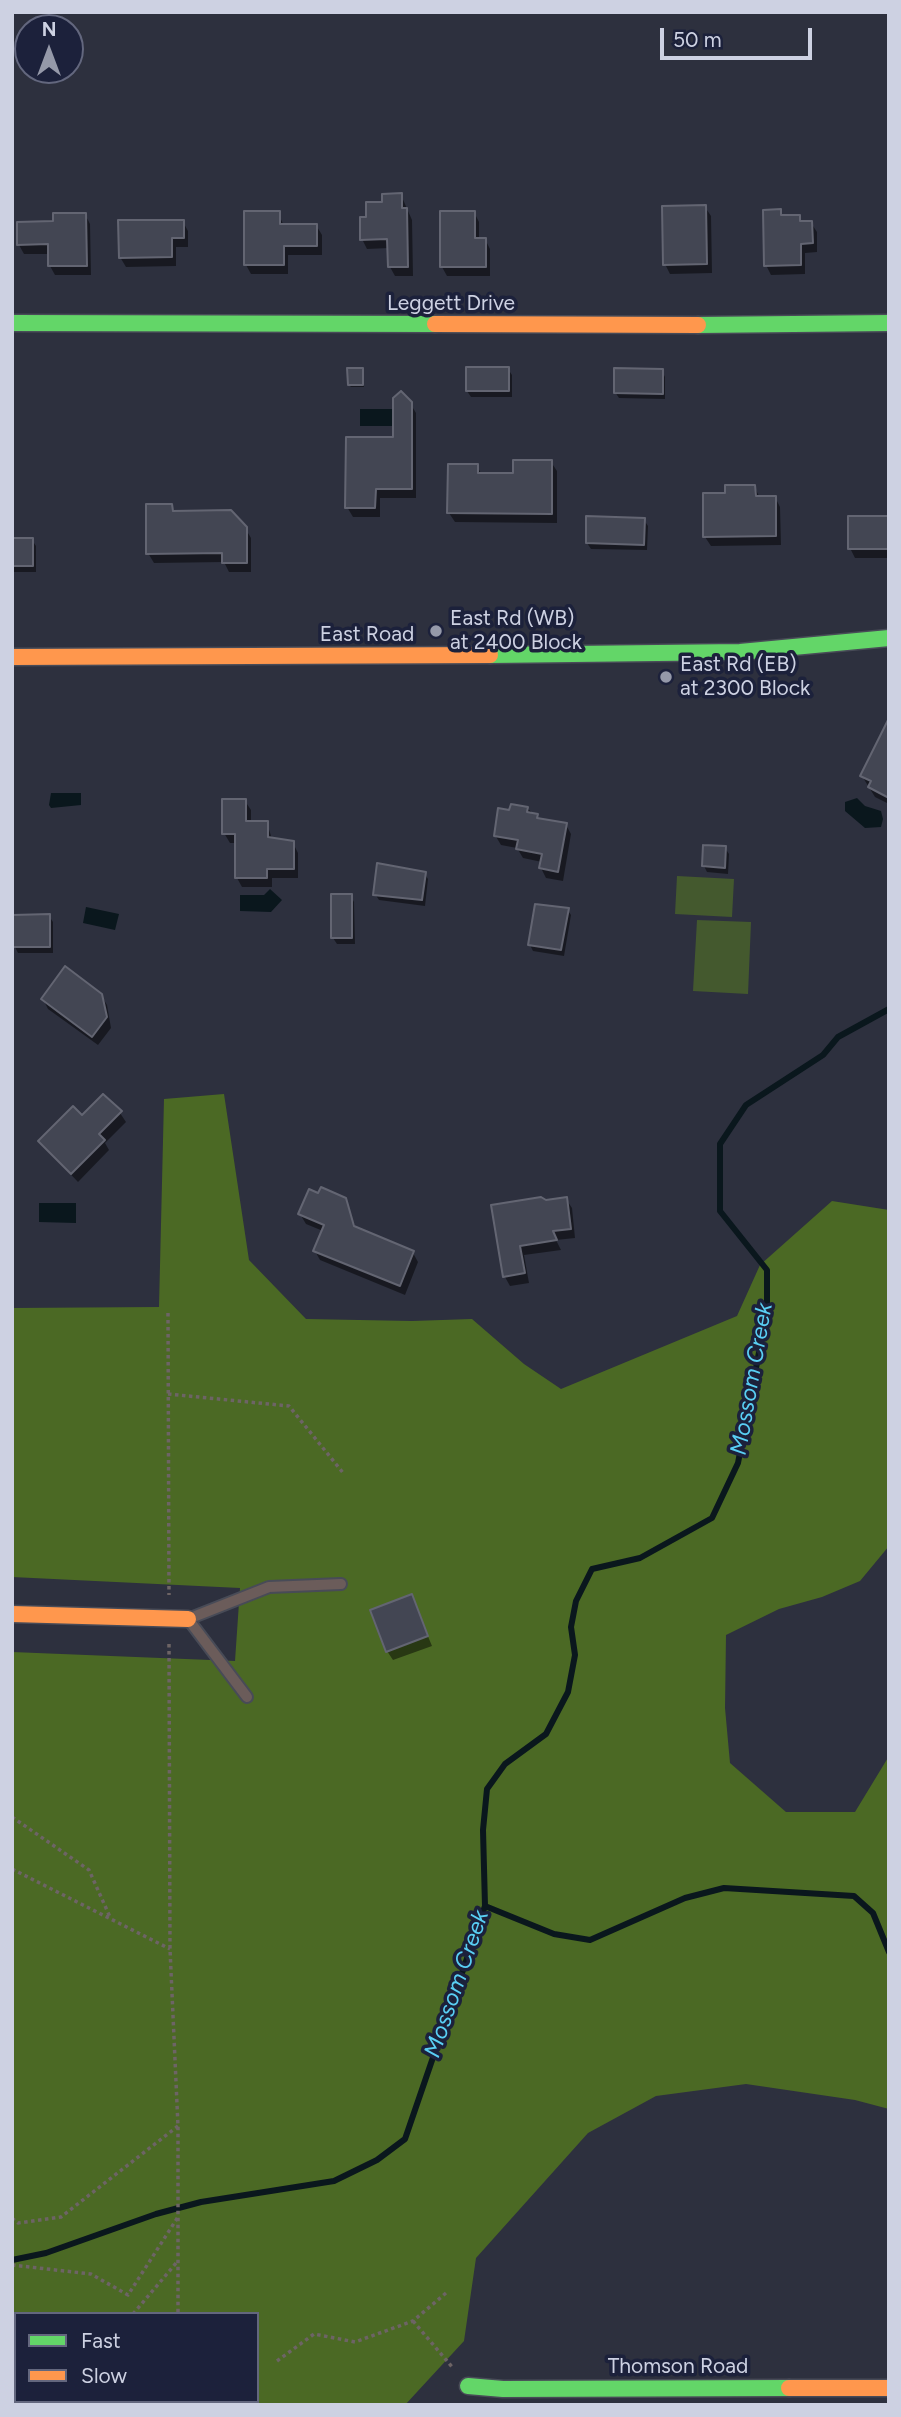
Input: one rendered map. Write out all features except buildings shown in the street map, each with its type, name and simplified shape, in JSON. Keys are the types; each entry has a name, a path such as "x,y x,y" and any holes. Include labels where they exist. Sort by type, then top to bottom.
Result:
{"street":[{"name":"Leggett Drive","path":"12,323 737,326 889,323"},
{"name":"East Road","path":"12,657 642,655 740,652 889,638"},
{"path":"12,1614 188,1619"},
{"name":"Thomson Road","path":"468,2386 503,2389 889,2388"}],"lane":[{"path":"247,1697 188,1619 269,1587 341,1584"}],"path":[{"path":"168,1394 289,1406 344,1474"},
{"path":"12,1817 89,1870 111,1919"},
{"path":"12,1869 170,1949 178,2126 178,2312"},
{"path":"12,2218 19,2223 61,2217 178,2126"},
{"path":"12,2265 91,2274 128,2295 179,2215"},
{"path":"134,2312 178,2260"},
{"path":"277,2361 314,2334 355,2342 414,2321 446,2293"},
{"path":"414,2321 468,2386"}],"green space":[{"path":"677,876 734,879 732,917 675,914"},
{"path":"697,920 751,922 748,994 693,991"},
{"path":"224,1094 249,1260 306,1319 472,1319 524,1364 561,1389 737,1316 760,1265 832,1201 889,1210 889,1546 860,1581 822,1597 779,1609 726,1635 725,1708 730,1763 786,1812 855,1812 889,1756 889,2109 855,2100 746,2084 656,2096 588,2133 476,2258 464,2341 405,2405 12,2405 12,1652 235,1661 240,1588 12,1577 12,1308 159,1307 164,1099"}],"shaded area":[{"path":"360,409 392,409 392,426 360,426"},
{"path":"51,793 81,793 81,805 51,808"},
{"path":"857,798 865,806 881,811 881,827 865,828 845,811 845,802"},
{"path":"270,889 282,900 271,912 240,911 240,895 264,895"},
{"path":"86,907 119,914 115,930 83,923"},
{"path":"39,1203 76,1203 76,1223 39,1222"}],"waterway":[{"name":"Mossom Creek","path":"12,2260 46,2253 156,2214 201,2202 334,2181 377,2160 405,2139 485,1906 483,1830 487,1789 505,1764 546,1734 568,1692 575,1655 571,1627 576,1601 592,1569 640,1558 712,1518 738,1463 767,1310 767,1270 720,1211 720,1144 746,1105 823,1055 838,1037 889,1009"},
{"path":"485,1906 554,1934 590,1940 685,1898 724,1888 854,1896 873,1913 889,1952"}],"traffic: fast":[{"path":"12,323 435,324"},
{"path":"698,325 889,323"},
{"path":"490,655 740,652 889,638"},
{"path":"468,2386 503,2389 789,2388"}],"traffic: slow":[{"path":"435,324 698,325"},
{"path":"12,657 490,655"},
{"path":"12,1614 188,1619"},
{"path":"789,2388 889,2388"}],"place":[{"name":"East Rd (WB) at 2400 Block","path":"436,631"},
{"name":"East Rd (EB) at 2300 Block","path":"666,677"}]}
